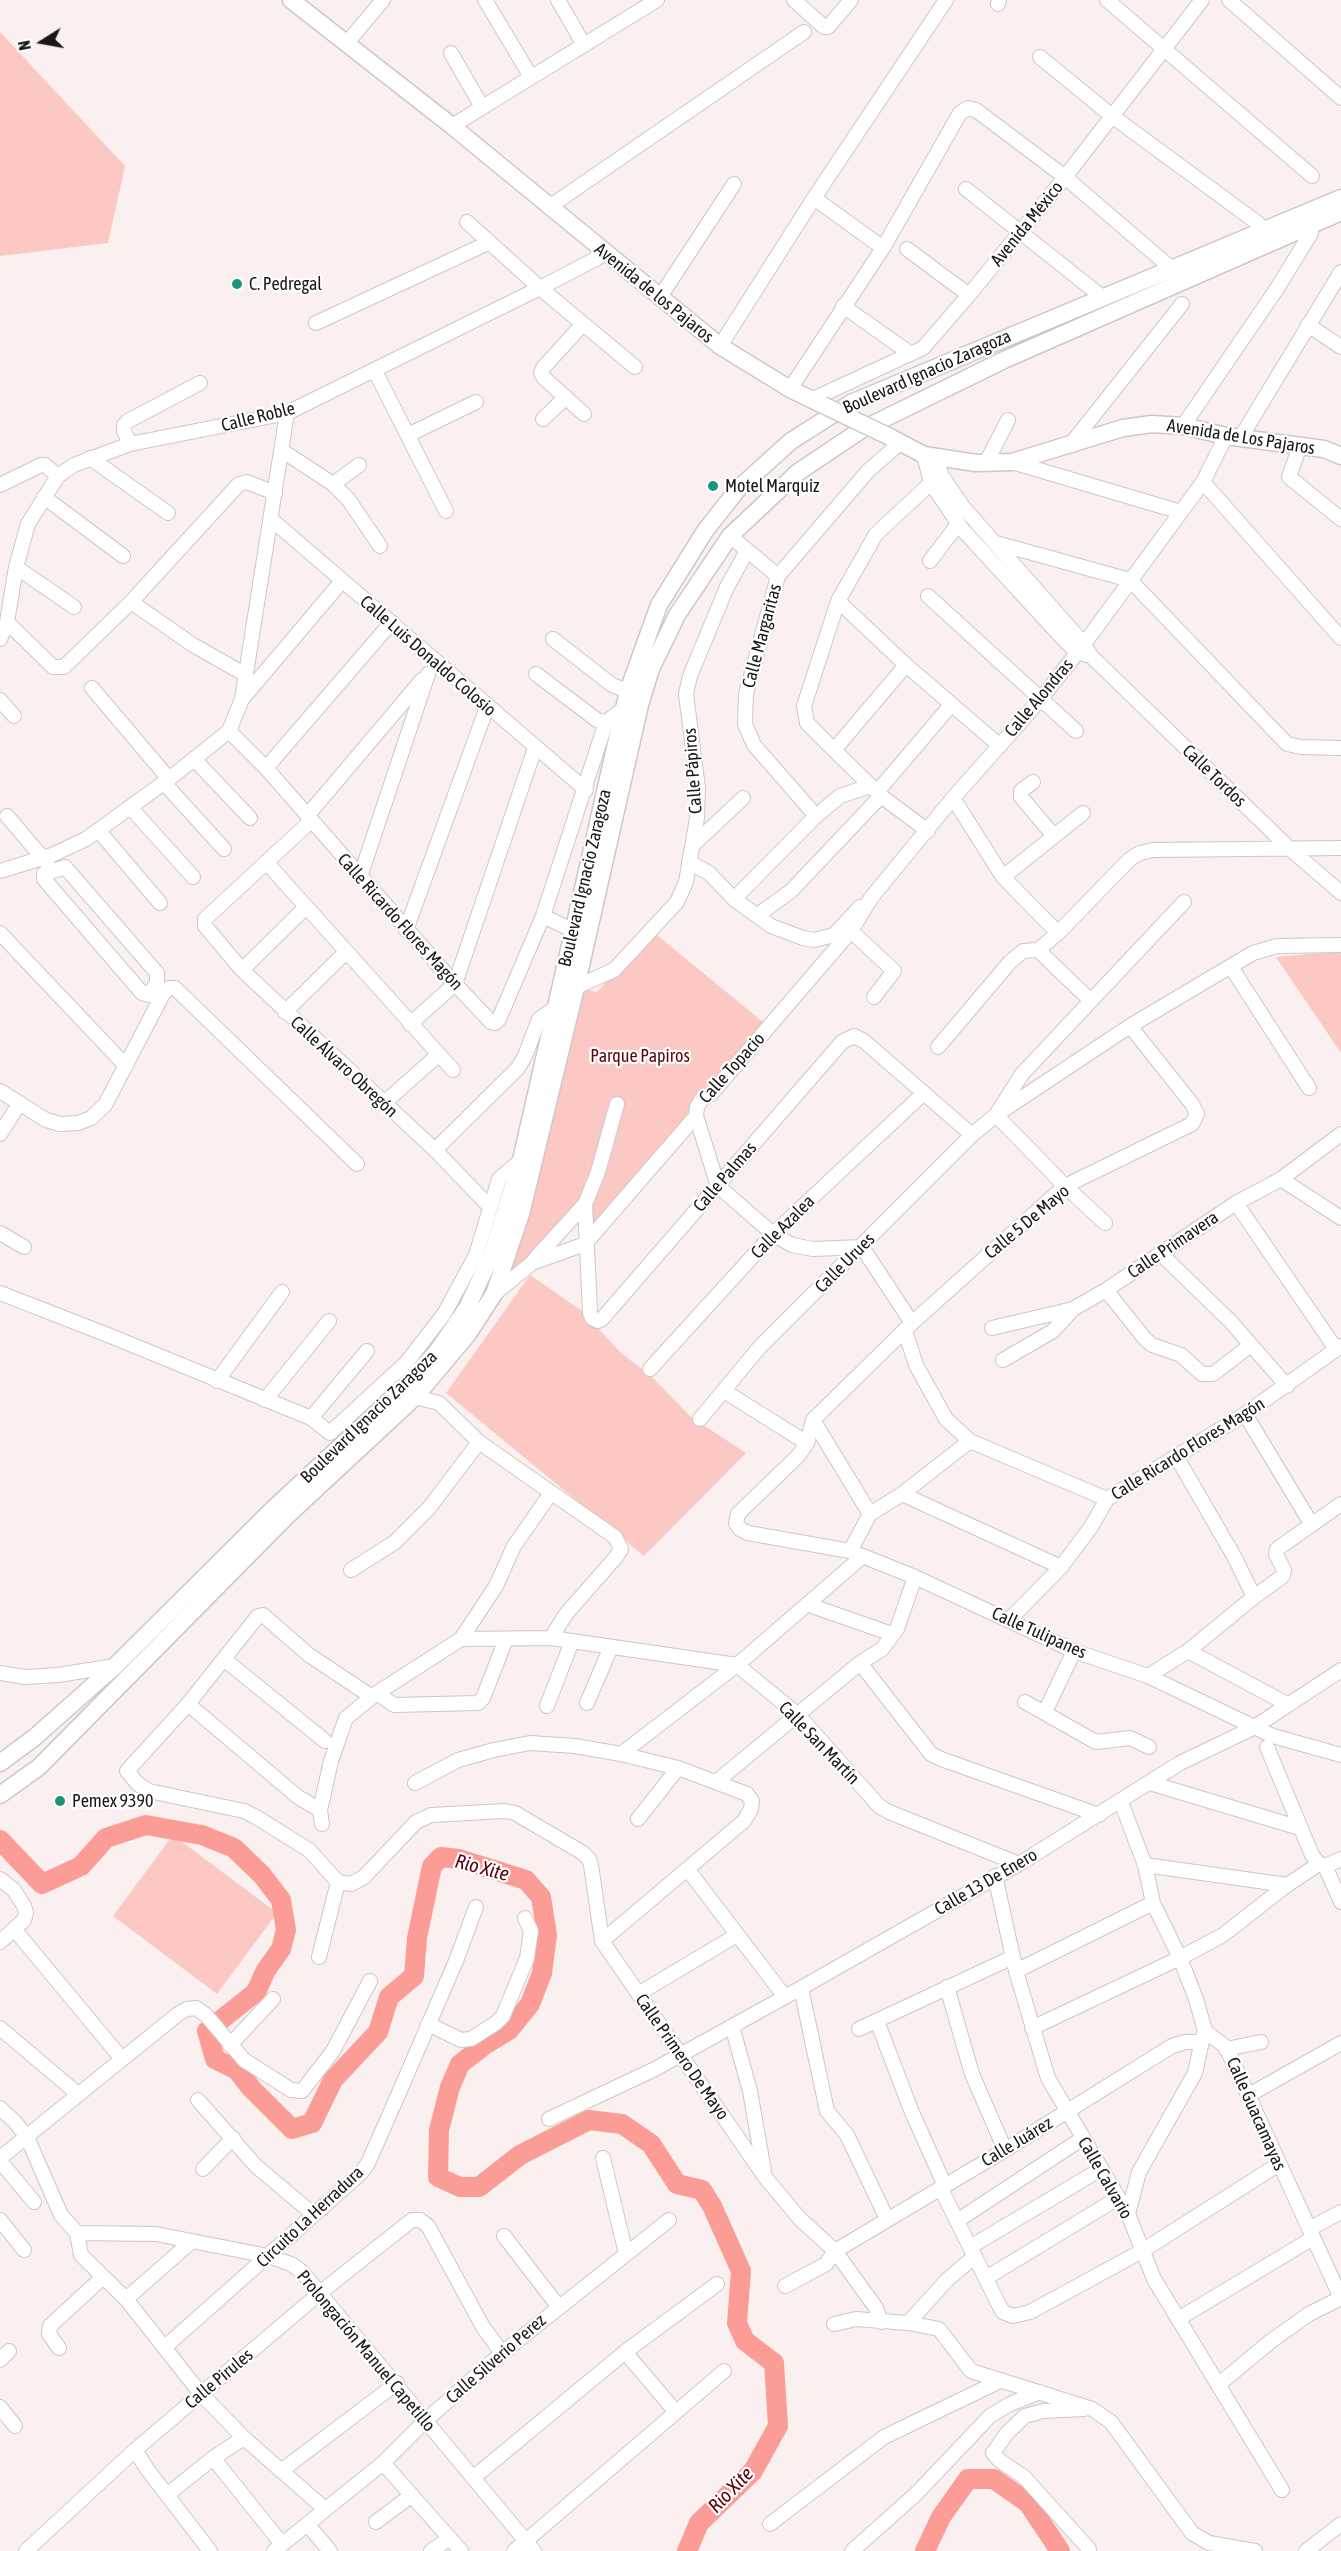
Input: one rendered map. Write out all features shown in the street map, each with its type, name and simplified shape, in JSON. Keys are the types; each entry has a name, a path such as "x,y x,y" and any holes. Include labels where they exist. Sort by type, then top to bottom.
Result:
{"main road":[{"name":"Avenida de los Pajaros","path":"291,0 452,126 605,254 720,346 790,389 929,456 986,462 1012,462 1071,444"},
{"path":"1192,258 1341,198"},
{"path":"1195,276 1341,213"},
{"name":"Boulevard Ignacio Zaragoza","path":"0,1763 35,1737 115,1666 436,1353 466,1308 492,1254 521,1161 628,691 659,605 705,531 738,489 791,441 851,403 1192,258"},
{"name":"Boulevard Ignacio Zaragoza","path":"0,1795 39,1767 288,1515 415,1397 468,1334 494,1294 521,1214 576,987 640,705 651,669 677,615 730,536 797,473 861,430 1004,360 1195,276"},
{"name":"Avenida de Los Pajaros","path":"1071,444 1123,428 1152,424 1183,426 1234,437 1324,450 1341,456"},
{"path":"659,605 677,615"}],"street":[{"path":"486,0 531,77"},
{"path":"558,0 584,45"},
{"path":"452,126 584,45 634,6 657,0"},
{"path":"794,0 824,27 828,27 851,0"},
{"path":"720,346 814,198 946,0"},
{"path":"1107,0 1312,176"},
{"name":"Avenida México","path":"818,402 923,348 969,296 1065,177 1202,0"},
{"path":"1229,0 1341,99"},
{"path":"346,44 378,2"},
{"path":"549,207 804,32"},
{"path":"451,53 482,107"},
{"path":"1040,57 1112,116 1260,224"},
{"path":"790,389 883,248 960,113 968,108 976,110 1065,177 1171,268"},
{"path":"660,297 734,184"},
{"path":"966,189 1101,296"},
{"name":"Boulevard Ignacio Zaragoza","path":"1192,258 1214,243 1341,192"},
{"path":"814,198 883,248"},
{"name":"Boulevard Ignacio Zaragoza","path":"1195,276 1223,269 1341,221"},
{"path":"467,222 488,243 635,368"},
{"path":"1183,426 1278,287 1311,233"},
{"path":"316,323 488,243"},
{"path":"907,249 969,296"},
{"name":"Calle Roble","path":"0,639 28,524 58,476 74,465 130,444 287,413 605,254"},
{"name":"Calle Alondras","path":"836,948 851,931 871,898 953,798 1084,651 1130,580 1234,437 1308,325 1337,289 1341,272"},
{"path":"1071,444 1182,304"},
{"path":"843,306 911,354"},
{"path":"582,324 543,368 542,373 544,378 584,414"},
{"path":"1308,325 1341,347"},
{"path":"375,371 446,511"},
{"path":"130,444 124,432 124,425 128,421 200,383"},
{"path":"543,419 566,396"},
{"path":"408,435 476,402"},
{"path":"0,871 73,846 166,781 229,731 242,699 272,520 287,413"},
{"path":"986,462 1008,420"},
{"name":"Calle Margaritas","path":"816,816 758,752 745,724 746,694 778,576 894,440"},
{"path":"1300,446 1289,477 1341,519"},
{"path":"281,450 333,484 348,499 380,546"},
{"name":"Calle Tordos","path":"929,456 936,479 958,524 1084,651 1289,848 1341,893"},
{"path":"90,458 168,513"},
{"path":"1012,462 1181,512"},
{"path":"0,485 41,465 45,465 58,476"},
{"path":"333,484 359,465"},
{"path":"928,831 876,791 807,723 804,706 838,601 876,534 936,479"},
{"name":"Calle Tordos","path":"936,479 995,542 1084,651"},
{"path":"5,611 53,667 58,669 64,667 131,602 239,484 247,482 275,493"},
{"path":"1203,482 1341,638"},
{"path":"44,497 123,556"},
{"name":"Calle Luis Donaldo Colosio","path":"272,520 391,623 432,668 487,707 586,790"},
{"path":"930,561 958,524"},
{"path":"730,536 778,576"},
{"path":"995,542 1130,580 1287,744 1301,747 1341,748"},
{"name":"Calle Pápiros","path":"576,987 614,970 661,922 677,902 686,882 693,845 698,788 686,694 690,676 727,587 747,551"},
{"path":"16,567 74,607"},
{"path":"242,699 342,581"},
{"path":"928,596 1076,731"},
{"path":"838,601 906,665 1000,746"},
{"path":"131,602 193,645 246,675"},
{"path":"266,768 391,623"},
{"path":"553,639 612,685 628,691"},
{"path":"834,750 906,665"},
{"path":"432,668 309,818 266,862 453,1070"},
{"path":"360,877 432,668"},
{"path":"536,674 597,720 606,722 623,710"},
{"path":"92,688 224,849"},
{"path":"0,700 14,716"},
{"path":"759,915 791,891 951,705"},
{"path":"406,930 487,707"},
{"name":"Calle Ricardo Flores Magón","path":"229,731 266,768 454,984 491,1022 495,1023 499,1019 543,916 586,790 606,722"},
{"path":"410,1024 454,984 535,748"},
{"path":"194,759 250,818"},
{"path":"1033,782 1021,791 1021,797 1054,836"},
{"path":"734,898 816,816 840,796 876,791"},
{"path":"693,845 743,798"},
{"path":"953,798 1003,877 1058,933"},
{"path":"130,807 193,877"},
{"path":"1003,877 1083,813"},
{"path":"7,816 51,870"},
{"path":"98,830 160,903"},
{"path":"938,1047 1010,962 1023,951 1038,950 1058,933 1130,859 1140,853 1153,850 1341,848"},
{"name":"Calle Álvaro Obregón","path":"266,862 204,923 242,970 383,1104 435,1150 489,1206"},
{"path":"689,862 709,873 734,898 771,926 789,934 814,940 834,935 848,918 871,898"},
{"path":"65,867 157,972 158,977 149,995 145,995 44,879 44,874 51,870 65,867"},
{"name":"Calle Urues","path":"996,1115 1022,1074 1184,902"},
{"path":"242,970 306,907"},
{"path":"543,916 574,931"},
{"path":"851,931 894,971 874,997"},
{"path":"0,933 126,1066"},
{"name":"Calle Urues","path":"700,1419 759,1348 972,1135 996,1115 1130,1026 1253,953 1277,946 1341,945"},
{"name":"Calle Topacio","path":"585,1244 696,1116 697,1107 702,1099 711,1094 836,948"},
{"path":"1038,950 1091,1000"},
{"path":"285,1012 346,952"},
{"path":"1231,967 1309,1088"},
{"path":"0,1090 46,1120 60,1124 78,1123 92,1118 105,1105 163,994 169,988 175,988 357,1164"},
{"path":"435,1150 518,1068 539,1019 555,1008"},
{"name":"Calle 5 De Mayo","path":"813,1420 908,1327 1065,1186 1192,1124 1197,1114 1192,1104 1130,1026"},
{"name":"Calle Palmas","path":"585,1244 590,1313 592,1318 598,1321 842,1042 854,1036 864,1041 924,1093"},
{"path":"383,1104 438,1055"},
{"path":"924,1093 972,1135"},
{"name":"Calle Azalea","path":"650,1369 773,1234 924,1093"},
{"path":"1,1129 20,1103"},
{"path":"494,1294 532,1263 585,1204 598,1172 617,1104"},
{"path":"996,1115 1065,1186 1106,1223"},
{"path":"696,1116 718,1186 773,1234 792,1245 813,1249 862,1247 908,1327 916,1365 946,1419 970,1441 1107,1498"},
{"name":"Calle Primavera","path":"992,1328 1073,1309 1106,1290 1236,1203 1281,1179 1341,1134"},
{"path":"0,1293 310,1418 330,1433 406,1363 444,1314 476,1255 499,1179 521,1161"},
{"path":"1281,1179 1341,1218"},
{"path":"1236,1203 1339,1348"},
{"path":"532,1263 585,1244 585,1204"},
{"path":"0,1233 24,1247"},
{"path":"1160,1253 1251,1345 1287,1386"},
{"path":"1106,1290 1145,1339 1152,1345 1181,1355 1202,1374 1213,1374 1251,1345"},
{"path":"217,1381 282,1292"},
{"path":"1003,1360 1053,1331 1073,1309"},
{"path":"265,1400 329,1321"},
{"name":"Calle Ricardo Flores Magón","path":"1009,1620 1061,1567 1091,1527 1107,1498 1245,1414 1339,1348"},
{"path":"310,1418 367,1351"},
{"path":"724,1391 807,1443 813,1420"},
{"path":"415,1397 439,1403 479,1442 615,1537 621,1549 567,1614 551,1638"},
{"path":"1245,1414 1312,1525"},
{"path":"813,1420 870,1514"},
{"path":"621,1754 737,1665 808,1605 856,1553 870,1514 902,1494 970,1441"},
{"path":"351,1570 395,1542 429,1508 479,1442"},
{"name":"Calle Tulipanes","path":"807,1443 798,1456 738,1514 736,1523 741,1529 748,1533 856,1553 915,1577 1074,1651 1148,1676 1253,1728 1341,1755"},
{"path":"1176,1456 1235,1557 1254,1597"},
{"path":"225,1660 327,1737 375,1695 461,1639 496,1586 514,1546 551,1493"},
{"path":"902,1494 1061,1567"},
{"path":"1148,1676 1188,1651 1285,1574 1276,1554 1277,1549 1341,1504"},
{"path":"716,1782 860,1663 882,1649 897,1629 915,1577"},
{"path":"808,1605 891,1634"},
{"path":"319,1957 338,1882 309,1850 244,1811 149,1791 138,1784 127,1771 188,1704 258,1617 263,1615 309,1655 375,1695 399,1706 478,1702 483,1698 506,1639"},
{"path":"461,1639 551,1638 737,1665"},
{"path":"547,1706 572,1641"},
{"path":"587,1703 611,1647"},
{"path":"1046,1712 1074,1651"},
{"path":"1188,1651 1287,1704"},
{"path":"860,1663 931,1754 1099,1815"},
{"name":"Calle San Martín","path":"737,1665 798,1715 879,1806 1019,1864"},
{"path":"0,1673 25,1677 58,1675 115,1666"},
{"name":"Calle 13 De Enero","path":"549,2119 681,2055 801,1988 1019,1864 1180,1763 1253,1728 1341,1670"},
{"path":"1025,1702 1096,1742 1130,1738 1149,1747"},
{"path":"188,1704 321,1817 331,1761 346,1718"},
{"path":"415,1783 458,1760 530,1743 575,1746 621,1754 678,1768 747,1794 752,1801 751,1809 744,1821 602,1941"},
{"path":"1268,1747 1300,1828 1341,1902"},
{"path":"638,1819 678,1768"},
{"path":"1150,1783 1300,1828"},
{"path":"1121,1802 1145,1865 1153,1903 1197,1999 1203,2037 1195,2073 1139,2172 1128,2214"},
{"name":"Calle Primero De Mayo","path":"338,1882 351,1884 364,1877 423,1818 431,1815 505,1811 515,1813 589,1859 602,1941 765,2177 800,2219 835,2251 876,2308 881,2322"},
{"path":"1032,2028 1180,1958 1231,1929 1287,1885 1322,1865 1341,1859"},
{"path":"1145,1865 1287,1885"},
{"path":"688,1870 785,1997"},
{"name":"Calle Calvario","path":"995,1876 1016,1971 1048,2078 1128,2214 1154,2279 1282,2490"},
{"path":"0,1879 14,1890 26,1913 15,1929 0,1942"},
{"path":"1016,1971 1153,1903"},
{"name":"Circuito La Herradura","path":"165,2347 313,2214 353,2182 368,2163 456,1961 476,1907"},
{"path":"428,2024 461,2040 471,2039 503,2016 527,1958 531,1931 525,1918"},
{"path":"15,1929 122,2060"},
{"path":"638,1994 738,1935"},
{"path":"859,2029 1013,1957"},
{"path":"34,2202 0,2160 178,2014 187,2009 196,2008 206,2015 226,2040 254,2067 291,2090 302,2091 333,2051 370,1981"},
{"path":"947,1987 972,2074 1005,2150"},
{"path":"801,1988 827,2111 847,2135 887,2219"},
{"path":"226,2040 273,1999"},
{"path":"878,2021 910,2110 957,2221 1004,2312 1013,2316 1030,2312 1142,2251 1279,2164"},
{"path":"732,2026 750,2091 765,2177"},
{"path":"0,2028 78,2094"},
{"name":"Calle Guacamayas","path":"1203,2037 1226,2049 1341,2298"},
{"name":"Calle Juárez","path":"785,2286 826,2264 835,2251 1005,2150 1172,2046 1203,2037"},
{"path":"1226,2049 1261,2042"},
{"path":"1249,2096 1341,2043"},
{"path":"198,2100 256,2166 313,2214"},
{"path":"0,2108 27,2137 61,2215 77,2234 81,2255 126,2299 201,2394 244,2438 326,2509"},
{"path":"203,2169 232,2138"},
{"path":"957,2221 1083,2138"},
{"path":"603,2158 626,2254"},
{"path":"908,2323 973,2252 1101,2169"},
{"path":"986,2278 1118,2198"},
{"path":"1178,2319 1341,2212"},
{"path":"0,2220 24,2250"},
{"name":"Calle Pirules","path":"26,2551 135,2450 321,2292 412,2220 420,2220 428,2226 483,2327 502,2353"},
{"name":"Calle Silverio Perez","path":"278,2548 383,2463 425,2421 558,2306 669,2220"},
{"name":"Prolongación Manuel Capetillo","path":"77,2234 156,2234 268,2256 291,2264 321,2292 530,2546"},
{"path":"504,2236 558,2306"},
{"path":"126,2299 192,2241"},
{"path":"59,2348 49,2334 50,2326 102,2278"},
{"path":"473,2478 625,2352 717,2284"},
{"path":"1218,2385 1271,2341 1309,2314 1341,2298"},
{"path":"834,2324 856,2319 908,2323 939,2329 971,2371 1092,2409 1111,2422 1123,2436 1192,2533 1209,2543 1255,2551"},
{"path":"625,2352 675,2411"},
{"path":"514,2551 530,2546 675,2411 724,2370"},
{"path":"770,2524 884,2437 1002,2380"},
{"path":"281,2471 397,2383"},
{"path":"852,2551 916,2494 990,2416 1010,2404 1040,2392"},
{"path":"0,2407 15,2426"},
{"path":"1089,2549 1024,2477 999,2460 993,2453 1007,2433 1025,2416 1034,2412 1092,2409"},
{"path":"167,2495 213,2458 244,2438"},
{"path":"135,2450 210,2551"},
{"path":"213,2458 278,2548"},
{"path":"383,2463 461,2551"},
{"path":"376,2522 412,2495"},
{"path":"307,2524 330,2551"},
{"path":"1306,2551 1341,2524"},
{"path":"431,2551 450,2538"}],"green space":[{"path":"0,32 125,166 108,243 0,256"},
{"name":"Parque Papiros","path":"652,931 769,1027 585,1235 585,1204 509,1274 576,987 597,992"},
{"path":"1341,951 1341,1053 1276,957"},
{"path":"530,1275 582,1311 621,1353 651,1376 691,1417 746,1453 644,1556 446,1393"},
{"path":"173,1835 277,1913 217,1994 113,1916"}],"waterway":[{"name":"Rio Xite","path":"0,1840 42,1884 81,1866 106,1838 146,1825 202,1835 234,1848 262,1875 281,1900 286,1930 281,1949 266,1970 256,1992 207,2031 215,2059 237,2070 251,2088 292,2129 312,2123 333,2080 378,2032 389,1997 414,1976 417,1938 432,1866 441,1857 459,1859 526,1880 541,1897 547,1935 542,1973 530,2004 509,2030 460,2064 450,2087 439,2130 438,2177 460,2187 479,2187 520,2155 589,2120 622,2124 651,2144 677,2184 702,2190 712,2206 741,2271 737,2323 745,2341 774,2363 778,2426 753,2471 699,2523 687,2551"},
{"name":"Rio Xite","path":"925,2551 941,2517 968,2479 994,2479 1028,2503 1060,2551"}],"place":[{"name":"C. Pedregal","path":"237,284"},
{"name":"Motel Marquiz","path":"713,486"},
{"name":"Pemex 9390","path":"60,1801"}]}
